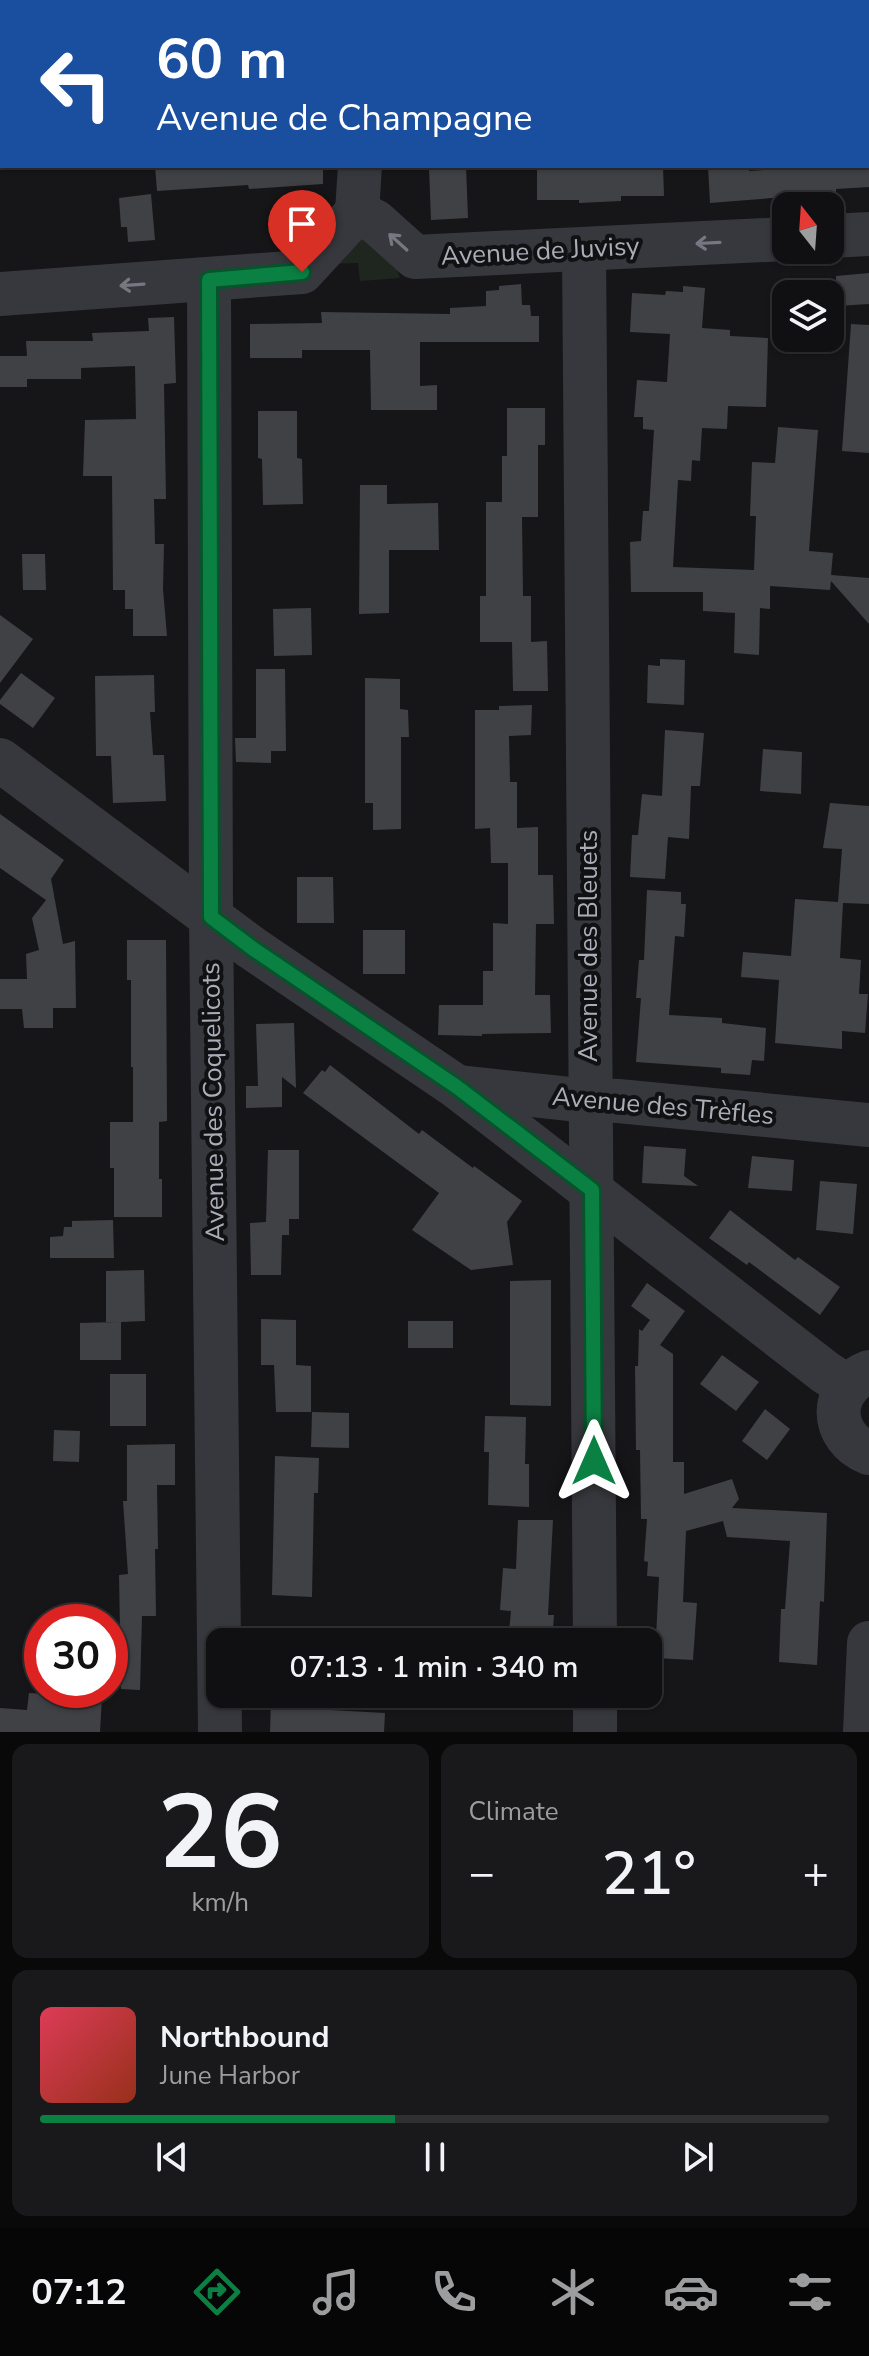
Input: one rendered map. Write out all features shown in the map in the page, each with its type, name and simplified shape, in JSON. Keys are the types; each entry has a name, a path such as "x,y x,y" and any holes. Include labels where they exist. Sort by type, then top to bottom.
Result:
{"street":[{"path":"0,294 302,272 357,212 360,168"},
{"name":"Avenue de Juvisy","path":"357,212 376,222 415,257 772,240"},
{"path":"844,235 869,234"},
{"name":"Avenue des Bleuets","path":"584,250 595,1628"},
{"name":"Avenue des Coquelicots","path":"209,280 211,917 220,1732"},
{"path":"0,760 252,948 457,1087 825,1372 858,1379"},
{"name":"Avenue des Trèfles","path":"457,1087 869,1125"},
{"path":"858,1379 841,1396 839,1423 845,1436 869,1453"},
{"path":"865,1732 869,1643"},
{"path":"595,1708 595,1732"}],"shaded area":[{"path":"358,236 391,253 400,278 360,281 358,263 328,264"}],"building":[{"path":"155,168 323,168 323,184 157,191"},
{"path":"429,168 466,168 468,218 431,220"},
{"path":"537,168 663,168 664,196 621,196 621,201 579,203 579,200 537,200"},
{"path":"708,168 749,168 749,171 869,168 869,187 836,189 836,192 772,192 772,198 710,203"},
{"path":"151,194 155,240 128,242 127,227 121,227 119,198"},
{"path":"869,273 869,304 844,306 844,280 836,280 836,276"},
{"path":"521,284 522,305 530,305 531,316 539,316 539,342 420,342 420,386 437,385 437,410 371,410 370,350 302,350 302,358 250,358 250,324 322,323 321,312 450,314 450,308 486,306 486,291"},
{"path":"683,286 705,288 702,328 730,330 730,336 768,338 766,407 728,406 727,429 702,428 700,461 692,460 691,481 678,480 673,567 754,570 756,516 750,516 752,462 775,463 778,427 818,430 809,551 833,553 831,575 869,578 869,624 831,581 830,590 770,586 770,609 760,608 759,655 734,653 735,613 703,611 703,592 631,592 630,542 641,541 643,511 649,511 654,430 643,429 643,417 634,417 637,380 667,382 670,334 630,332 632,293 665,295 666,291 683,292"},
{"path":"174,317 176,383 164,384 166,499 154,499 155,544 164,544 163,589 167,636 133,636 133,609 125,609 125,590 113,590 112,476 83,476 85,420 136,419 135,366 81,368 81,379 27,379 27,387 0,387 0,356 27,356 26,341 93,341 92,333 149,331 148,318"},
{"path":"851,324 869,325 869,453 842,451"},
{"path":"507,408 545,408 545,445 538,445 538,517 522,517 523,596 531,596 531,642 547,641 548,691 513,691 512,642 480,642 480,596 486,596 486,502 502,502 502,456 507,456"},
{"path":"258,411 297,411 297,458 302,459 303,504 263,505 262,459 258,458"},
{"path":"360,485 387,485 387,504 438,503 439,550 389,550 389,613 359,614"},
{"path":"22,554 45,554 46,590 23,590"},
{"path":"311,608 312,655 274,656 273,609"},
{"path":"0,615 33,639 0,683"},
{"path":"660,659 685,660 684,705 647,703 648,665 660,666"},
{"path":"256,669 285,669 286,751 271,751 271,763 236,762 235,738 256,738"},
{"path":"21,673 55,698 33,728 0,704"},
{"path":"154,675 155,712 150,712 153,755 164,755 166,801 113,803 111,756 96,756 95,676"},
{"path":"365,678 400,679 400,709 408,710 409,737 401,737 401,829 373,830 373,803 365,803"},
{"path":"532,705 531,735 509,736 510,782 517,782 517,828 538,827 538,875 553,875 554,924 536,924 535,995 550,995 551,1033 438,1035 439,1005 483,1005 483,971 493,971 493,923 508,924 508,863 491,863 490,828 475,829 475,710"},
{"path":"665,730 704,733 700,786 691,786 689,839 668,837 665,879 630,877 632,835 638,835 642,794 662,796"},
{"path":"763,749 802,752 801,794 760,791"},
{"path":"830,803 869,806 869,904 843,903 840,958 861,960 859,994 868,994 865,1033 842,1031 842,1049 775,1043 779,980 741,977 743,952 791,956 795,899 838,902 842,849 823,848"},
{"path":"0,814 64,860 51,879 63,944 75,941 76,1008 53,1008 53,1028 24,1028 22,1009 0,1009 0,979 27,979 26,954 39,950 32,918 46,900 0,868"},
{"path":"297,877 333,877 334,923 297,923"},
{"path":"647,890 681,892 681,904 686,904 684,937 675,936 669,1015 722,1018 722,1023 766,1028 764,1061 752,1060 750,1075 721,1073 721,1068 636,1062 641,998 636,998 639,960 644,960"},
{"path":"363,930 405,930 405,974 363,974"},
{"path":"127,940 166,940 167,1121 159,1122 162,1217 114,1217 110,1122 133,1122 131,980 127,980"},
{"path":"294,1023 296,1088 282,1077 282,1107 246,1108 246,1086 258,1086 256,1024"},
{"path":"330,1065 419,1134 422,1130 522,1201 507,1222 513,1265 471,1270 412,1230 439,1193 303,1093"},
{"path":"644,1146 686,1149 684,1176 698,1186 642,1183"},
{"path":"268,1150 299,1150 299,1219 289,1219 289,1235 282,1235 281,1275 251,1275 250,1223 266,1222"},
{"path":"752,1156 794,1160 792,1191 748,1188"},
{"path":"820,1181 857,1184 853,1234 816,1230"},
{"path":"730,1210 795,1260 798,1257 840,1287 820,1315 749,1262 747,1265 709,1238"},
{"path":"113,1220 114,1258 50,1258 50,1237 63,1236 64,1227 72,1227 72,1221"},
{"path":"144,1270 145,1321 121,1322 121,1360 80,1360 80,1323 118,1322 106,1322 106,1271"},
{"path":"551,1280 551,1406 510,1405 510,1281"},
{"path":"647,1283 685,1311 660,1345 673,1354 673,1462 684,1462 684,1494 732,1479 739,1499 732,1508 827,1513 824,1602 820,1601 817,1665 779,1662 781,1609 785,1609 790,1541 727,1537 723,1521 686,1531 683,1602 697,1603 693,1660 662,1658 662,1628 656,1628 659,1577 647,1576 648,1562 644,1561 647,1519 641,1519 640,1450 636,1450 635,1366 638,1366 639,1329 642,1331 650,1320 631,1306"},
{"path":"261,1319 296,1320 296,1365 311,1366 311,1412 276,1412 274,1365 261,1365"},
{"path":"408,1321 453,1321 453,1348 408,1348"},
{"path":"722,1355 759,1382 736,1411 700,1384"},
{"path":"110,1374 146,1374 146,1426 110,1426"},
{"path":"765,1409 790,1429 767,1460 742,1441"},
{"path":"312,1412 349,1413 349,1448 311,1447"},
{"path":"485,1416 526,1417 525,1464 529,1464 529,1507 488,1505 489,1452 484,1452"},
{"path":"54,1430 80,1431 79,1462 53,1461"},
{"path":"175,1444 175,1485 157,1485 156,1616 142,1616 140,1690 128,1689 128,1604 120,1604 119,1575 128,1574 123,1501 127,1501 127,1445"},
{"path":"275,1456 319,1458 318,1493 314,1493 312,1597 272,1595"},
{"path":"518,1520 553,1520 548,1615 554,1615 553,1628 509,1628 511,1611 500,1610 503,1568 516,1569"},
{"path":"0,1708 101,1708 100,1732 0,1732"},
{"path":"271,1708 385,1713 384,1732 270,1732"}],"route":[{"path":"302,272 209,280 211,917 457,1087 592,1190 594,1461"}]}
